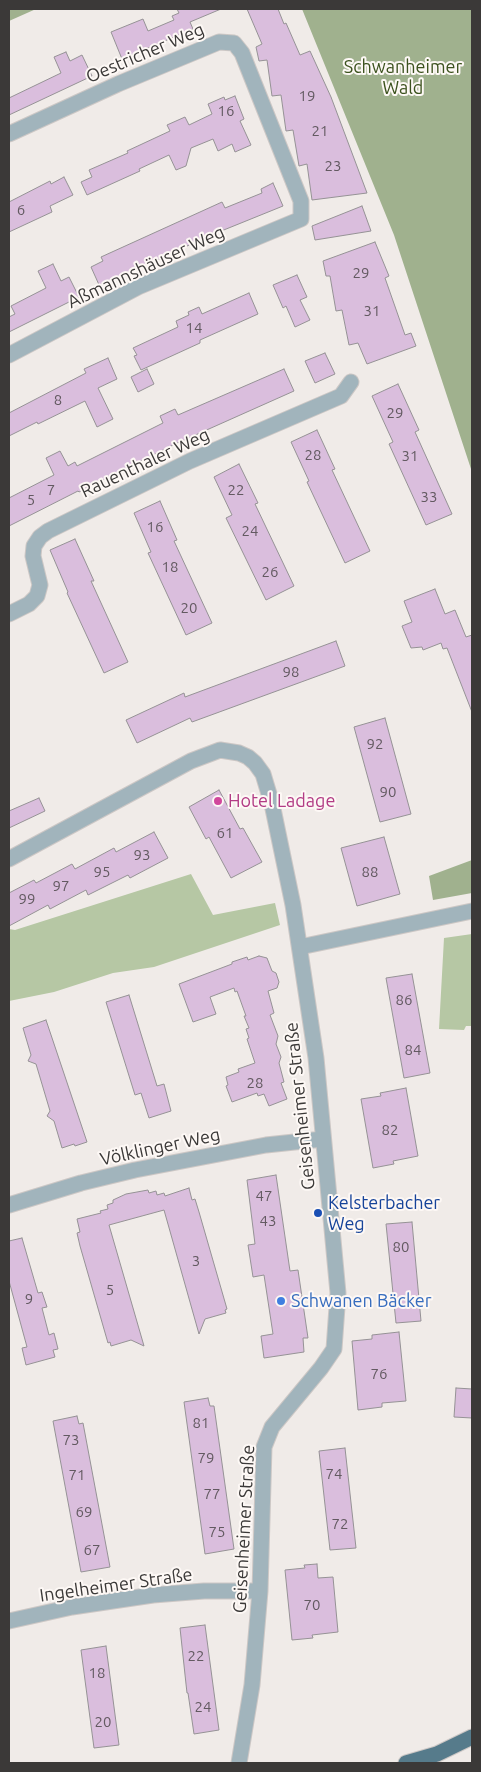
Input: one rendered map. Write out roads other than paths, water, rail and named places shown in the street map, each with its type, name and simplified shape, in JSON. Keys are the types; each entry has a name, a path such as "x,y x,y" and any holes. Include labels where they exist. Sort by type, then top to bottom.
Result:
{"highway":[{"path":"406,1763 437,1754 471,1738"}],"street":[{"name":"Oestricher Weg","path":"9,134 118,84 219,42 234,43 242,53 301,201 301,219"},
{"name":"Aßmannshäuser Weg","path":"9,354 138,288 301,219"},
{"name":"Rauenthaler Weg","path":"9,614 29,604 37,596 40,584 34,556 34,546 40,537 48,531 190,461 341,396 351,382"},
{"name":"Geisenheimer Straße","path":"9,859 191,761 220,750 239,753 248,757 255,763 262,774 267,787 300,947 316,1058 338,1293 334,1349 321,1368 272,1427 264,1447 260,1591 252,1685 239,1763"},
{"path":"300,947 472,911"},
{"name":"Völklinger Weg","path":"9,1205 81,1183 135,1170 266,1145 323,1139"},
{"name":"Ingelheimer Straße","path":"9,1621 72,1607 153,1595 204,1591 260,1591"}],"place":[{"name":"Hotel Ladage","path":"218,801"},
{"name":"Kelsterbacher Weg","path":"318,1213"},
{"name":"Schwanen Bäcker","path":"281,1301"}],"park label":[{"name":"Schwanheimer Wald","path":"403,77"}]}
